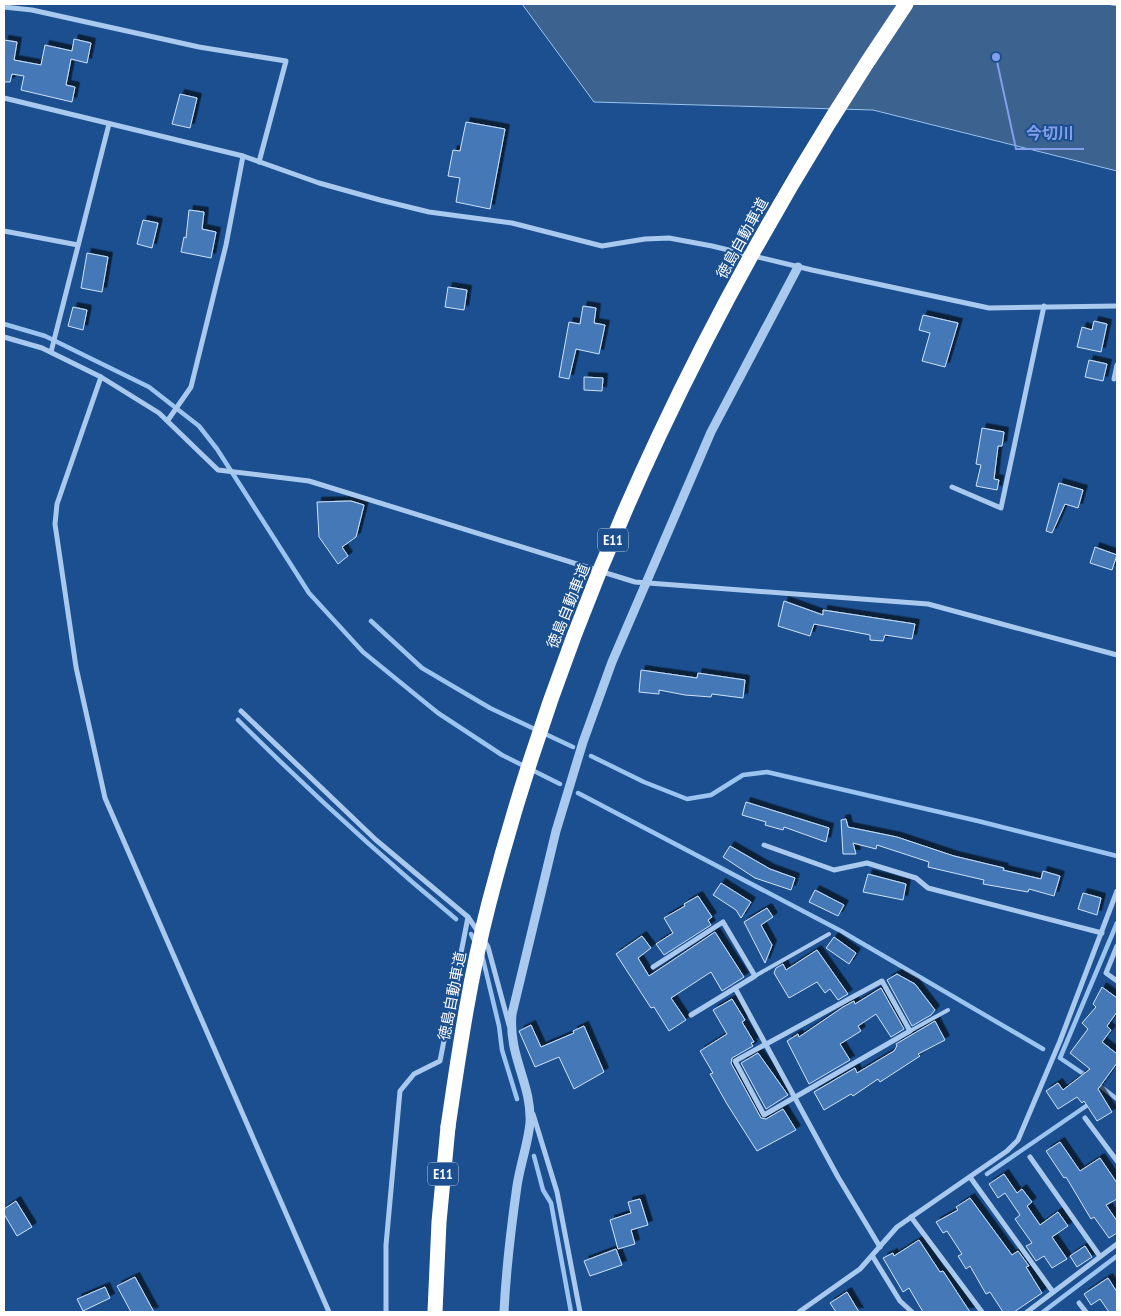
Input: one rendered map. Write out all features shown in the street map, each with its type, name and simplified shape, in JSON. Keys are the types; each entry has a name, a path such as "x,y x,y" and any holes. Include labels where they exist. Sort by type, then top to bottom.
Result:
{"highway":[{"name":"徳島自動車道","path":"435,1312 439,1222 448,1127 462,1029 488,906 515,809 554,688 630,500 677,397 735,285 805,162 906,4"},
{"name":"徳島自動車道","path":"439,1222 441,1312"}],"street":[{"path":"4,7 32,10 199,47 286,61 258,162"},
{"path":"4,98 243,156 319,183 380,200 429,212 512,223 602,246 645,239 669,238 989,308 1117,306"},
{"path":"52,352 109,124"},
{"path":"168,420 191,387 226,245 243,156"},
{"path":"4,231 78,245"},
{"path":"580,1312 557,1192 512,1044 512,1014 554,841 575,768 612,662 711,432 798,267"},
{"path":"952,487 1001,508 1044,306"},
{"path":"4,337 52,352 101,377 168,420 218,470 308,481 645,584 928,604 1117,655"},
{"path":"1114,379 1117,365"},
{"path":"101,377 57,504 55,524 76,667 88,731 105,798 329,1312"},
{"path":"241,711 376,840 468,917 488,947 511,1030"},
{"path":"764,845 834,870 867,864 916,878 928,888 1102,933"},
{"path":"800,1312 873,1257 897,1227 1007,1151 1018,1140 1116,898 1117,891"},
{"path":"386,1312 386,1245 400,1091 414,1074 440,1061 468,917"},
{"path":"653,968 724,922 755,976 691,1015"},
{"path":"1117,946 1106,973 1117,981"},
{"path":"882,981 910,1031 764,1115 735,1061 765,1044 882,981"},
{"path":"735,988 880,1248"},
{"path":"504,1312 506,1276 517,1185 530,1124 530,1104"},
{"path":"1085,1118 1117,1161"},
{"path":"1030,1157 1099,1255"},
{"path":"970,1177 1053,1292"},
{"path":"912,1217 982,1312"},
{"path":"1027,1312 1099,1255 1117,1244"},
{"path":"873,1257 895,1295 912,1312"},
{"path":"1079,1302 1086,1312"}],"lane":[{"path":"755,976 829,934"},
{"path":"910,1031 948,1010"}],"water":[{"path":"522,4 1107,4 1117,6 1117,171 873,110 594,102"}],"building":[{"path":"74,39 91,43 87,63 71,59 66,85 75,87 72,102 21,90 24,76 12,74 10,82 4,82 4,40 17,42 14,60 41,65 45,45 72,51"},
{"path":"180,94 197,98 190,128 172,124"},
{"path":"466,122 505,129 490,209 456,202 460,178 448,176 453,150 460,151"},
{"path":"189,210 204,212 202,229 216,232 211,258 181,252 184,237 186,238"},
{"path":"143,220 158,223 152,248 137,244"},
{"path":"87,253 108,257 102,292 81,288"},
{"path":"448,287 467,290 464,310 445,307"},
{"path":"583,306 596,308 594,323 605,325 599,354 576,349 569,379 559,377 569,322 580,324"},
{"path":"73,307 87,310 83,330 68,326"},
{"path":"923,315 958,323 945,367 922,361 930,333 919,330"},
{"path":"1094,321 1107,324 1101,352 1077,347 1082,327 1092,330"},
{"path":"1089,360 1107,364 1103,381 1085,377"},
{"path":"584,377 603,378 602,391 584,390"},
{"path":"982,428 1004,432 1002,446 998,446 994,479 999,480 997,490 976,486 981,465 976,464"},
{"path":"1059,483 1083,490 1078,508 1065,504 1052,533 1046,531"},
{"path":"351,501 364,505 356,537 342,547 348,556 338,564 319,537 317,502"},
{"path":"1095,547 1117,555 1112,570 1090,563"},
{"path":"784,601 823,615 823,610 915,624 912,639 885,635 883,641 870,640 870,635 814,624 810,636 778,626"},
{"path":"641,670 697,678 698,673 745,680 743,698 712,694 711,697 685,695 659,690 659,694 639,692"},
{"path":"746,802 829,828 826,842 784,827 783,830 765,825 766,822 742,815"},
{"path":"846,819 848,827 897,837 954,856 1004,868 1003,870 1041,879 1043,871 1060,876 1054,896 1029,889 1028,892 983,884 984,880 928,867 929,862 877,845 876,849 853,843 856,854 843,854 841,820"},
{"path":"730,846 770,869 795,878 791,890 755,878 723,857"},
{"path":"868,874 906,884 903,900 863,892"},
{"path":"721,883 751,902 741,918 736,910 713,895"},
{"path":"815,890 844,905 838,916 809,902"},
{"path":"1083,893 1101,898 1097,915 1078,909"},
{"path":"698,896 712,917 708,920 711,925 664,955 656,944 673,933 664,918"},
{"path":"767,908 773,917 761,925 772,945 765,963 744,922"},
{"path":"715,932 744,977 722,991 711,972 671,998 686,1020 669,1031 654,1007 651,1008 616,954 642,936 651,948 638,958 649,976"},
{"path":"834,937 856,953 849,964 826,948"},
{"path":"817,950 848,994 838,1000 830,989 825,993 817,982 789,998 774,973 776,968 783,964 786,970"},
{"path":"897,974 915,984 935,1010 931,1015 912,1026 887,980"},
{"path":"1102,987 1117,998 1117,1012 1107,1026 1111,1030 1102,1042 1117,1054 1117,1063 1098,1089 1112,1112 1097,1121 1084,1101 1082,1103 1077,1097 1058,1109 1046,1091 1058,1083 1063,1090 1090,1069 1070,1053 1088,1029 1082,1023 1096,1007 1093,1004"},
{"path":"881,988 904,1029 891,1037 876,1014 858,1026 861,1031 840,1044 850,1060 809,1084 787,1041 798,1034 799,1037 843,1007 854,1001 855,1004"},
{"path":"732,999 745,1020 742,1022 754,1042 751,1043 753,1046 732,1058 731,1063 761,1118 766,1119 783,1109 796,1130 757,1151 727,1104 710,1074 713,1073 700,1051 727,1034 713,1010"},
{"path":"935,1021 945,1040 918,1054 920,1056 880,1082 878,1079 853,1096 851,1094 824,1110 814,1092 855,1068 857,1073 894,1051 897,1046 896,1044"},
{"path":"531,1025 541,1047 574,1033 573,1031 584,1026 604,1072 574,1089 559,1057 535,1067 519,1031"},
{"path":"758,1053 788,1095 766,1109 741,1063"},
{"path":"1060,1142 1080,1171 1100,1158 1117,1183 1117,1199 1106,1205 1117,1221 1117,1233 1109,1238 1094,1217 1091,1219 1066,1177 1064,1178 1046,1151"},
{"path":"1004,1174 1017,1193 1022,1189 1032,1202 1027,1206 1040,1225 1058,1212 1068,1226 1052,1237 1067,1259 1052,1268 1044,1256 1036,1261 1026,1246 1032,1243 1015,1219 1020,1215 1005,1193 998,1198 989,1184"},
{"path":"970,1198 1012,1255 1018,1251 1029,1266 1026,1267 1042,1293 1014,1312 1003,1312 990,1292 986,1294 970,1266 966,1269 958,1256 962,1254 947,1231 943,1233 936,1222 958,1210 956,1207"},
{"path":"640,1199 648,1225 631,1230 635,1244 618,1249 610,1220 631,1213 628,1202"},
{"path":"16,1201 32,1227 17,1236 4,1214 4,1209"},
{"path":"919,1240 940,1272 943,1271 970,1312 923,1312 909,1288 903,1292 883,1258 893,1253 894,1256"},
{"path":"1085,1246 1092,1257 1077,1267 1070,1256"},
{"path":"616,1249 622,1265 590,1276 584,1261"},
{"path":"135,1277 154,1312 131,1312 117,1286"},
{"path":"1108,1278 1117,1292 1117,1312 1109,1312 1100,1299 1091,1305 1084,1294"},
{"path":"105,1287 110,1298 83,1311 77,1299"},
{"path":"847,1292 859,1312 836,1312 830,1303"}],"waterway":[{"path":"4,324 45,336 149,387 199,426 217,449 309,593 363,652 438,713 502,755 560,784"},
{"path":"371,621 422,668 490,708 573,747"},
{"path":"238,720 345,822 456,919"},
{"path":"591,756 644,782 687,799 711,795 743,775 767,772 978,821 1117,856"},
{"path":"578,793 841,931 1043,1049"},
{"path":"1088,1077 1060,1058 1117,923"},
{"path":"471,934 475,942"},
{"path":"482,955 499,1026 502,1050 517,1099"},
{"path":"1096,1083 1117,1099"},
{"path":"987,1174 1092,1102"},
{"path":"534,1156 543,1190 551,1203 571,1312"},
{"path":"1043,1312 1117,1256"}],"place":[{"name":"今切川","path":"996,57"}]}
